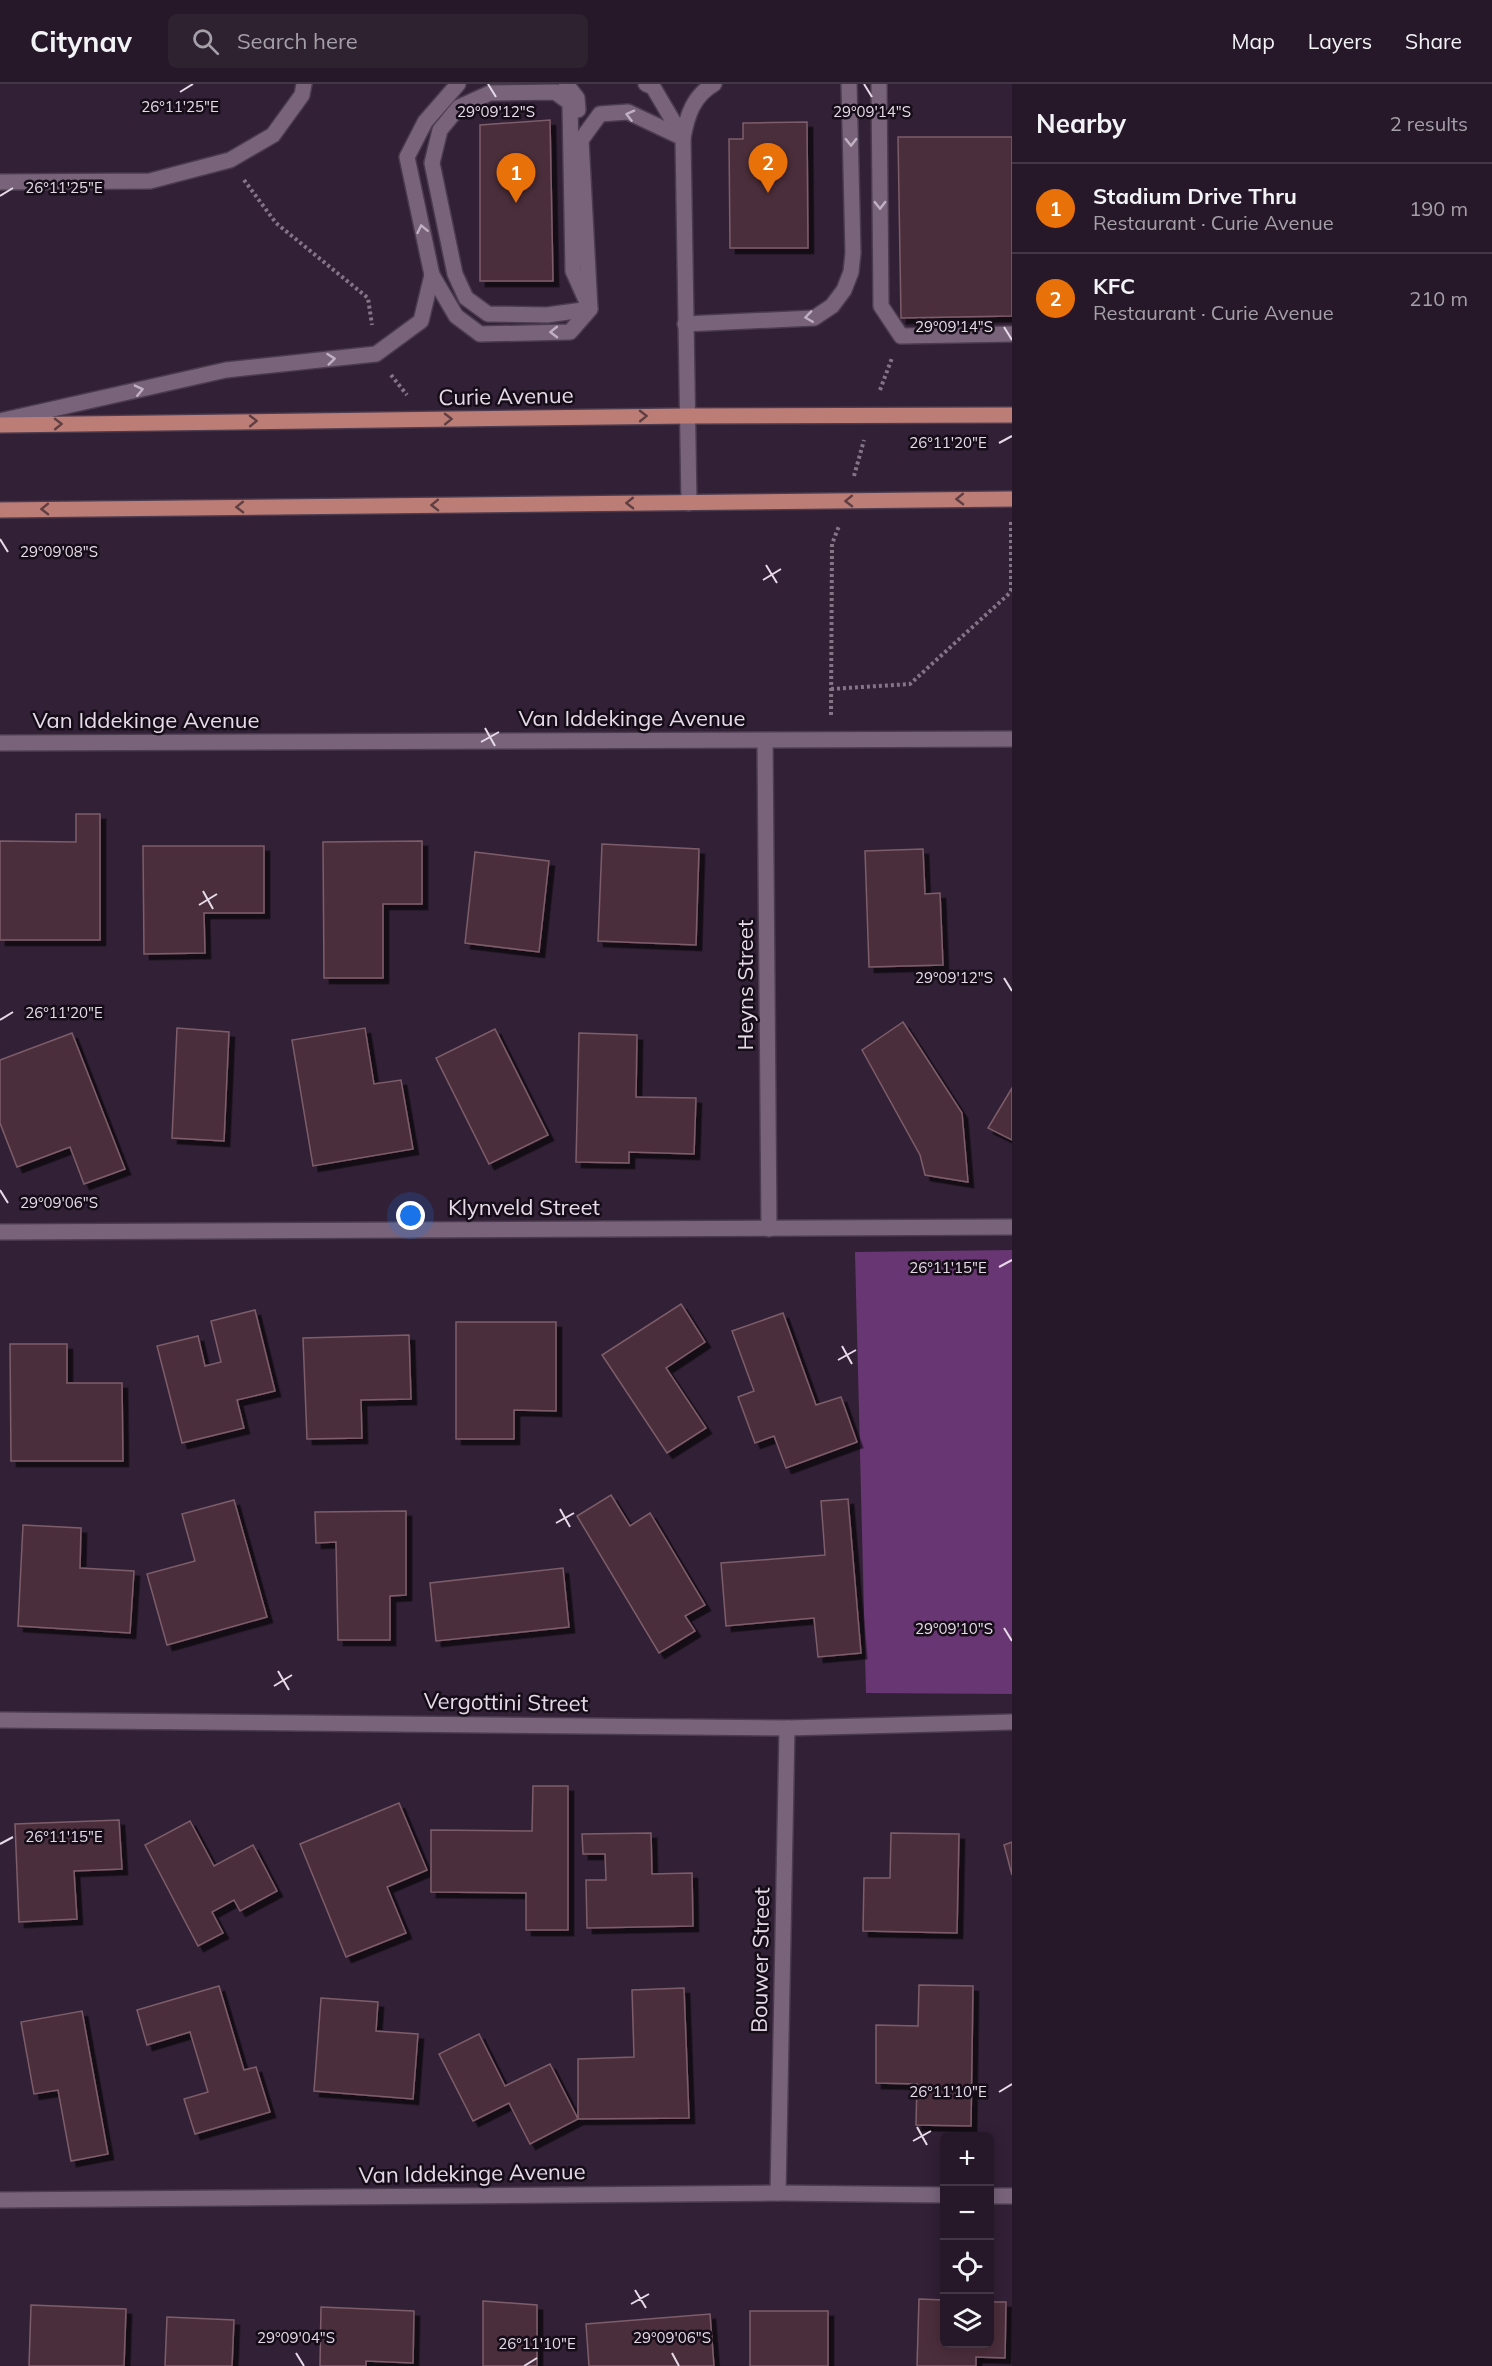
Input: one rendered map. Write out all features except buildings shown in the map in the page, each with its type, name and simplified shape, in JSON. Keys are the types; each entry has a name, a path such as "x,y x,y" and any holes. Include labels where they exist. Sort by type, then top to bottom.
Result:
{"main road":[{"name":"Curie Avenue","path":"0,423 1012,415"},
{"path":"0,510 1012,499"}],"street":[{"path":"0,182 150,181 230,160 273,135 302,95 304,84"},
{"path":"458,84 424,122 407,157 432,275 456,316 480,334 570,332 591,309 577,98 566,84"},
{"path":"646,84 653,87 683,138"},
{"path":"689,503 683,138 686,118 697,98 714,84"},
{"path":"685,324 814,318 832,306 844,290 854,253 849,84"},
{"path":"879,84 881,306 901,336 1012,334"},
{"path":"555,92 570,103 573,272 591,309 547,315 488,314 466,298 455,274 432,162 440,130 459,107 490,93 555,92"},
{"path":"581,140 600,114 628,112 683,138"},
{"path":"0,423 226,370 376,354 421,321 432,275"},
{"name":"Van Iddekinge Avenue","path":"0,743 1012,739"},
{"name":"Heyns Street","path":"765,741 769,1228"},
{"name":"Klynveld Street","path":"0,1232 1012,1227"},
{"name":"Vergottini Street","path":"0,1720 787,1728 1012,1722"},
{"name":"Bouwer Street","path":"778,2193 787,1728"},
{"name":"Van Iddekinge Avenue","path":"0,2200 778,2193 940,2195"},
{"path":"994,2196 1012,2196"}],"path":[{"path":"230,160 276,223 368,298 376,354 425,419"},
{"path":"831,740 832,544 848,501 870,416 901,336"},
{"path":"831,690 910,684 1012,591 1012,499"}],"shaded area":[{"path":"1012,1250 1012,1694 866,1693 855,1252"}],"place":[{"name":"KFC","path":"768,193"},
{"name":"Stadium Drive Thru","path":"516,203"}]}
